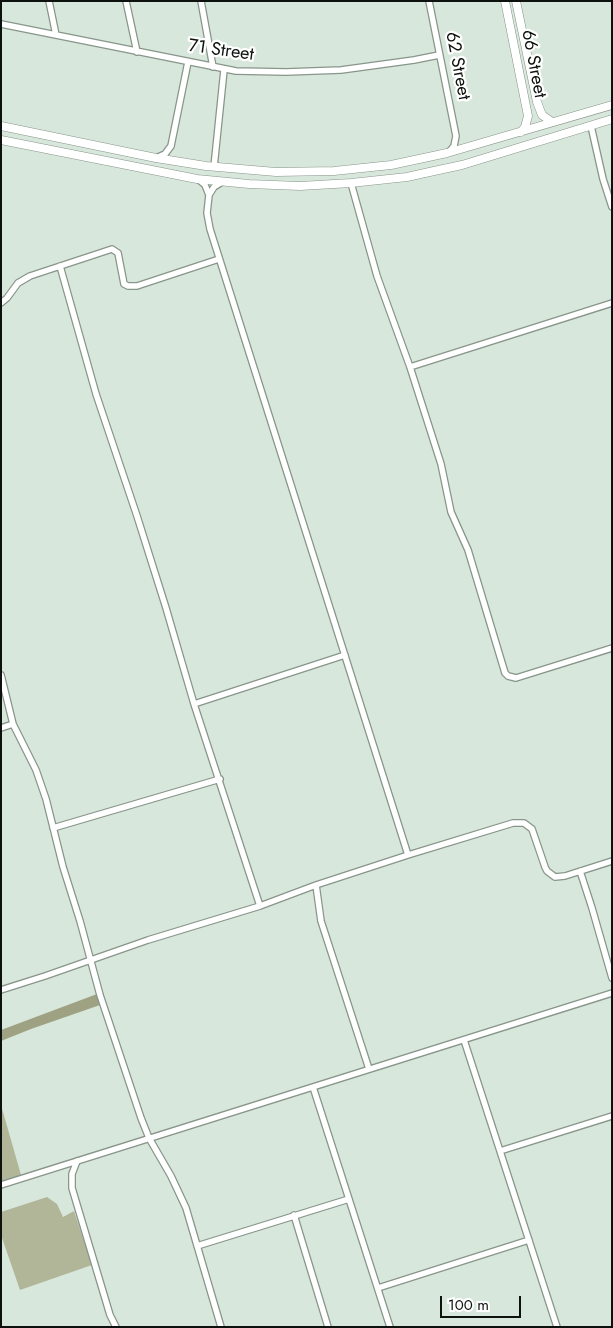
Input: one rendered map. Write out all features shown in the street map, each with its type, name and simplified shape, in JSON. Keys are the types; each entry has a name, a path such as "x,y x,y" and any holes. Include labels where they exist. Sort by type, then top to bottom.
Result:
{"street":[{"path":"49,1 56,35"},
{"path":"126,1 137,52"},
{"path":"201,1 213,67"},
{"name":"62 Street","path":"429,1 456,136"},
{"name":"66 Street","path":"505,1 528,116 525,127 521,132"},
{"name":"66 Street","path":"516,1 537,102 542,115 552,122"},
{"name":"71 Street","path":"1,24 224,70 286,72 340,70 439,55"},
{"path":"156,158 165,154 171,146 188,62"},
{"path":"214,167 224,70"},
{"path":"524,94 528,105 533,107 537,102"},
{"path":"1,126 156,158 214,167 276,172 334,171 391,165 447,153 612,105"},
{"path":"4,141 197,179 300,186 352,184 462,165 612,119"},
{"path":"590,126 612,208"},
{"path":"4,141 31,141 35,138 34,133"},
{"path":"456,136 463,144 473,146"},
{"path":"447,153 454,146 456,136"},
{"path":"171,146 174,155 180,162"},
{"path":"197,179 205,185 209,195"},
{"path":"223,182 214,186 209,195 207,219 408,855"},
{"path":"352,184 377,276 410,367 441,464 451,512 470,558 505,673 516,678 612,648"},
{"path":"1,303 18,283 24,279 112,249 118,254 124,284 128,286 136,286 219,259"},
{"path":"60,266 96,394 166,608 194,704 220,779 242,856 260,906"},
{"path":"410,367 612,303"},
{"path":"194,704 345,656"},
{"path":"1,675 13,724 41,784 90,960 126,1073 149,1138 178,1189 186,1208 221,1327"},
{"path":"1,728 13,724"},
{"path":"53,828 220,779"},
{"path":"1,990 260,906 316,885 408,855 518,822 524,822 532,829 545,867 551,875 560,877 612,862"},
{"path":"580,872 612,978"},
{"path":"316,885 321,921 369,1069"},
{"path":"1,1185 612,994"},
{"path":"464,1040 557,1327"},
{"path":"314,1087 390,1327"},
{"path":"500,1151 612,1116"},
{"path":"77,1161 72,1174 72,1188 110,1315 116,1327"},
{"path":"197,1246 349,1198"},
{"path":"294,1216 328,1327"},
{"path":"378,1288 529,1240"}],"green space":[{"path":"97,994 100,1005 1,1041 1,1030"},
{"path":"1,1105 21,1175 1,1181"},
{"path":"47,1197 57,1204 63,1217 74,1211 92,1265 20,1290 1,1235 1,1212"}]}
